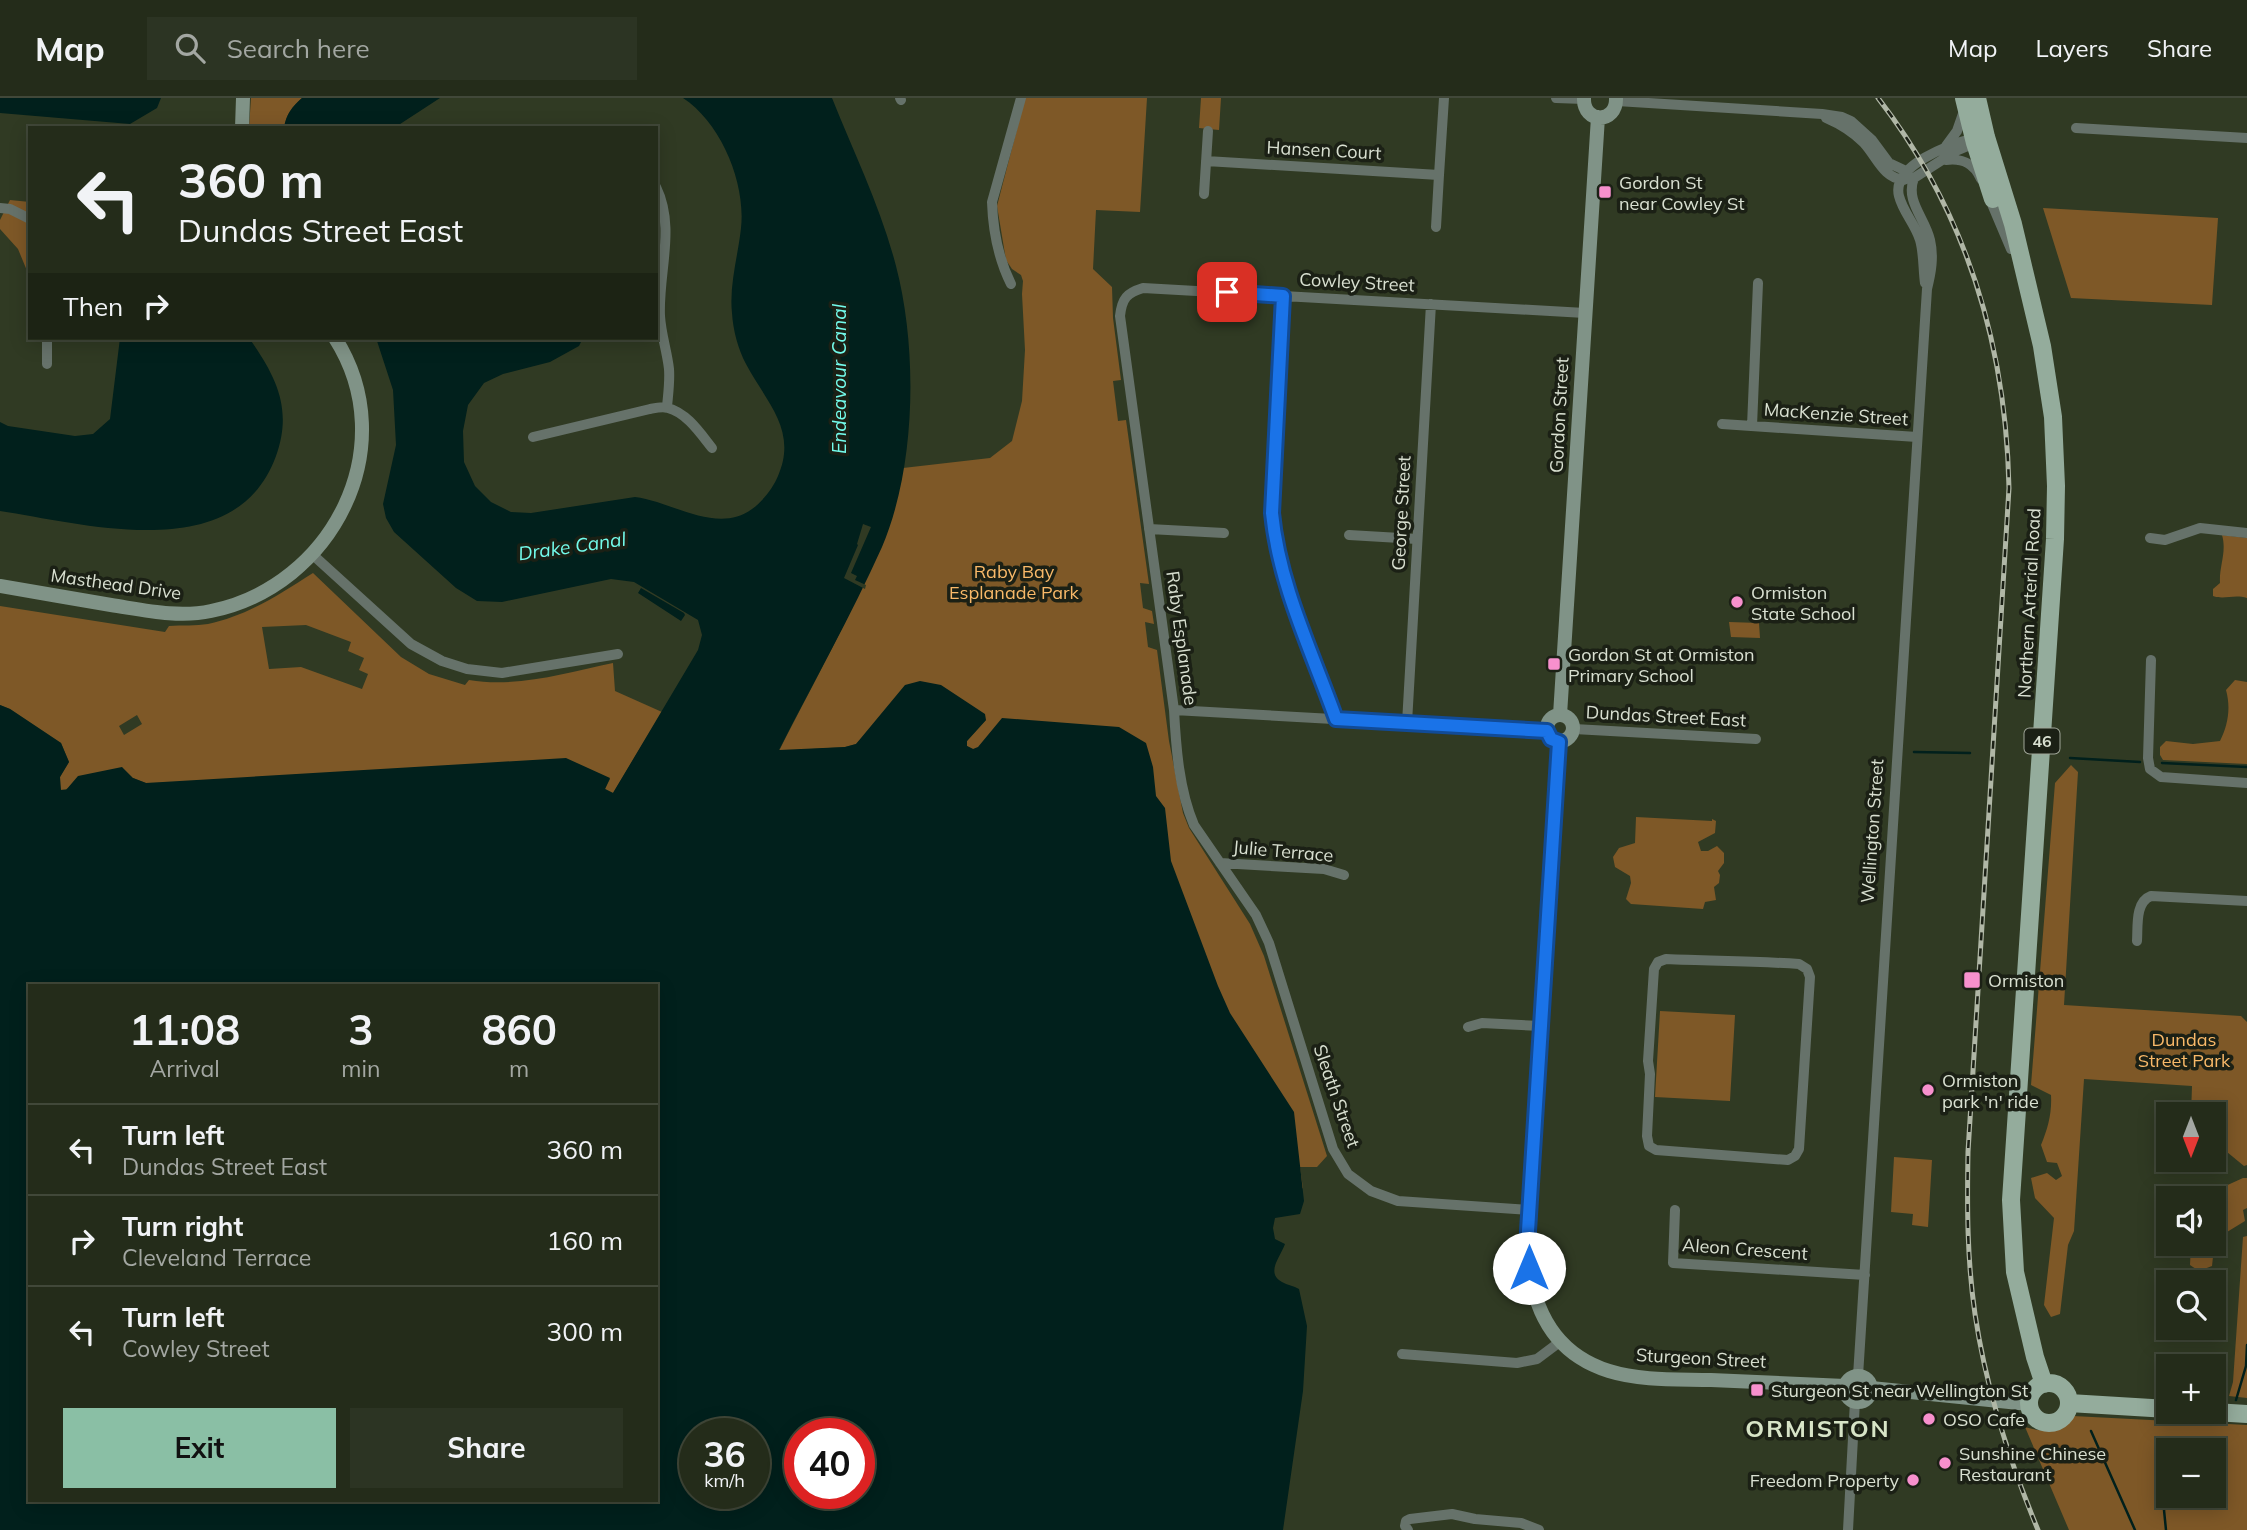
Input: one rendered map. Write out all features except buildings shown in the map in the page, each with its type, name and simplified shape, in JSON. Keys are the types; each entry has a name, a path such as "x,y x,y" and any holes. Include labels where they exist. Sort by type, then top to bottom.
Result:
{"main road":[{"name":"Northern Arterial Road","path":"1969,100 1978,140 2011,248 2027,284"},
{"name":"Northern Arterial Road","path":"1978,140 2013,224 2042,346 2053,417 2055,539 2011,1200 2015,1272 2044,1384"},
{"path":"2044,1384 2061,1387 2069,1403 2063,1417 2050,1423 2035,1418 2029,1404 2033,1391 2044,1384"},
{"path":"2069,1403 2156,1408"},
{"path":"2226,1413 2247,1414"}],"street":[{"path":"242,126 243,98"},
{"path":"1011,284 1000,262 992,202 1021,98"},
{"path":"1436,227 1444,98"},
{"path":"1556,98 1584,99 1589,113 1598,117 1609,115 1615,109 1616,100 1810,113 1834,121 1849,130 1865,145 1883,169 1911,174 1978,140"},
{"path":"1937,160 1957,131 1969,100"},
{"name":"Gordon Street","path":"1560,715 1598,117"},
{"path":"2076,128 2247,138"},
{"path":"1204,194 1208,131"},
{"path":"1944,148 1978,140"},
{"path":"1937,160 1959,159 1970,163 1977,170 2011,248"},
{"name":"Hansen Court","path":"1206,161 1439,175"},
{"name":"Wellington Street","path":"1858,1376 1927,289 1920,238 1899,195 1911,174"},
{"path":"658,191 666,217 660,318 669,371 667,407"},
{"path":"0,208 10,209 28,218"},
{"name":"MacKenzie Street","path":"1752,426 1758,283"},
{"name":"Cowley Street","path":"1128,293 1143,288 1585,313"},
{"name":"Raby Esplanade","path":"1128,293 1121,303 1120,316 1174,710 1176,742 1188,811 1194,825 1256,915 1278,967"},
{"path":"1283,296 1272,513 1275,543 1282,571 1336,719"},
{"name":"George Street","path":"1407,723 1431,304"},
{"path":"47,340 47,364"},
{"name":"Masthead Drive","path":"0,586 150,611 184,614 212,611 267,592 288,578 313,555 338,522 351,492 359,458 359,402 352,370 336,340"},
{"path":"533,437 667,407 683,415 712,448"},
{"name":"MacKenzie Street","path":"1722,424 1917,437"},
{"path":"2150,538 2165,540 2200,528 2247,533"},
{"path":"1149,529 1224,533"},
{"path":"1349,535 1417,539"},
{"path":"313,555 411,644 442,661 467,669 502,673 618,654"},
{"path":"2151,660 2148,758 2150,769 2161,777 2247,783"},
{"path":"1174,710 1547,731"},
{"path":"1560,715 1569,718 1574,729 1567,740 1559,742 1551,739 1547,731 1550,720 1560,715"},
{"name":"Dundas Street East","path":"1574,729 1756,739"},
{"path":"1402,1354 1517,1363 1537,1359 1561,1341 1545,1320 1530,1283 1528,1251 1559,742"},
{"name":"Julie Terrace","path":"1220,863 1324,869 1344,875"},
{"path":"2137,941 2140,904 2144,898 2151,896 2247,901"},
{"path":"1666,959 1738,960 1799,964 1807,969 1810,977 1799,1150 1795,1156 1788,1160 1721,1156 1656,1150 1649,1146 1648,1054 1654,969 1658,962 1666,959"},
{"name":"Sleath Street","path":"1278,967 1333,1150 1348,1174 1371,1191 1398,1201 1530,1210"},
{"path":"1468,1027 1482,1023 1541,1026"},
{"name":"Aleon Crescent","path":"1675,1210 1672,1263 1865,1275"},
{"name":"Sturgeon Street","path":"1561,1341 1581,1358 1610,1371 1631,1376 1845,1387"},
{"path":"1858,1376 1867,1380 1871,1388 1866,1398 1855,1401 1847,1396 1845,1387 1849,1378 1858,1376"},
{"path":"1871,1388 2029,1404"},
{"path":"1848,1530 1855,1401"},
{"path":"1408,1530 1405,1526 1410,1518 1452,1514 1475,1520 1521,1523 1539,1530"}],"green space":[{"path":"251,98 302,98 290,111 284,126 249,126"},
{"name":"Raby Bay Esplanade Park","path":"1025,98 1147,98 1140,212 1096,210 1093,269 1112,287 1121,380 1113,381 1118,421 1126,420 1149,584 1140,583 1143,608 1152,611 1154,624 1145,622 1148,647 1157,650 1169,741 1183,813 1189,828 1250,924 1264,956 1327,1156 1317,1167 1300,1167 1303,1189 973,749 967,746 967,741 986,720 861,739 856,744 845,747 779,751 866,577 893,505 903,468 990,458 1012,441 1022,401 1025,350 1023,281 1021,275 1012,269 1006,260 997,206"},
{"path":"1201,98 1221,98 1219,130 1199,128"},
{"path":"10,200 28,202 28,273 18,249 0,229 0,220"},
{"path":"2043,208 2218,218 2212,305 2071,298"},
{"path":"2222,535 2247,538 2247,598 2213,596 2213,589 2220,583 2224,547"},
{"path":"313,573 401,657 429,674 465,685 469,680 523,681 613,663 615,691 662,712 613,793 605,789 610,779 146,783 133,778 60,790 60,777 69,762 61,743 0,705 0,606 165,632 169,626 208,624 236,616","holes":["306,625 351,642 348,651 364,658 359,670 368,674 362,689 301,667 269,669 262,627","137,715 142,724 124,735 119,726"]},
{"path":"1729,622 1759,623 1760,638 1731,637"},
{"path":"2235,680 2247,682 2247,764 2163,760 2160,747 2166,741 2193,744 2220,741 2228,716 2226,690"},
{"name":"Dundas Street Park","path":"2071,765 2078,772 2064,1005 2241,1016 2247,1022 2247,1165 2244,1166 2226,1154 2226,1102 2191,1102 2192,1086 2084,1079 2074,1231 2068,1245 2060,1314 2051,1317 2044,1305 2054,1218 2035,1198 2031,1178 2047,1173 2056,1180 2062,1176 2057,1163 2047,1162 2041,1145 2049,1120 2051,1095 2031,1085 2055,783"},
{"path":"1636,817 1716,821 1715,833 1698,842 1701,851 1717,846 1724,853 1724,863 1718,871 1719,883 1714,887 1716,900 1705,902 1703,909 1631,904 1626,899 1631,883 1630,876 1615,867 1613,857 1619,848 1635,843"},
{"path":"1660,1011 1735,1015 1730,1101 1655,1097"},
{"path":"1894,1157 1932,1160 1928,1227 1912,1225 1913,1214 1891,1212"},
{"path":"2247,1178 2247,1208 2243,1210 2245,1221 2226,1234 2226,1186"},
{"path":"2247,1236 2247,1398 2229,1396 2233,1382 2243,1237"},
{"path":"2190,1256 2213,1256 2212,1266 2198,1270 2190,1265"},
{"path":"2073,1416 2156,1420 2156,1424 2247,1425 2247,1530 2069,1530 2025,1427 2052,1430 2062,1426"}],"water":[{"path":"0,98 161,98 157,108 130,124 0,113"},
{"path":"302,98 440,98 397,126 284,126 295,105"},
{"path":"683,98 832,98 890,244 908,334 910,408 907,445 902,481 893,515 882,547 858,598 779,750 845,747 856,744 905,685 920,681 941,685 985,714 986,720 967,741 967,746 973,749 978,747 1002,718 1119,727 1146,743 1153,767 1156,796 1165,808 1171,861 1218,986 1230,1013 1294,1112 1304,1201 1300,1214 1275,1218 1275,1239 1285,1244 1274,1269 1277,1278 1299,1289 1307,1326 1303,1391 1283,1530 0,1530 0,705 61,743 69,762 60,777 61,790 66,790 78,776 122,767 133,778 146,783 566,758 610,778 605,789 613,793 698,650 702,635 698,620 634,582 611,579 502,602 477,601 456,588 394,532 386,518 383,504 396,445 393,390 377,340 582,340 579,346 550,362 503,374 484,383 468,405 463,431 464,462 475,486 491,502 511,512 531,513 635,497 709,518 724,519 752,509 776,481 783,460 784,444 777,417 743,358 733,326 731,302 742,211 735,174 719,138 697,109"},
{"path":"120,340 250,340 274,380 283,423 276,456 256,491 228,513 194,526 155,530 115,529 0,511 0,422 8,426 75,436 93,434 110,419"},
{"path":"641,588 684,613 681,621 638,593"}],"pier":[{"path":"863,524 871,527 851,573 857,576 855,580 866,585 865,589 844,578 858,545"}],"waterway":[{"path":"1914,752 1970,753"},
{"path":"2070,758 2140,762"},
{"path":"2162,763 2247,767"},
{"path":"2236,1400 2246,1366 2247,1345"},
{"path":"2091,1431 2135,1530"},
{"path":"2165,1508 2166,1530"}],"railway":[{"path":"1878,98 1936,187 1958,234 1976,282 1990,332 2000,382 2006,435 2009,488 1968,1152 1968,1233 1972,1294 1985,1370 2008,1451 2038,1530"}],"place":[{"name":"Gordon St near Cowley St","path":"1605,192"},
{"name":"Ormiston State School","path":"1737,602"},
{"name":"Gordon St at Ormiston Primary School","path":"1554,664"},
{"name":"Ormiston","path":"1972,980"},
{"name":"Ormiston park 'n' ride","path":"1928,1090"},
{"name":"Sturgeon St near Wellington St","path":"1757,1390"},
{"name":"OSO Cafe","path":"1929,1419"},
{"name":"Sunshine Chinese Restaurant","path":"1945,1463"},
{"name":"Freedom Property","path":"1913,1480"}],"district":[{"name":"ORMISTON","path":"1818,1428"}],"route":[{"path":"1227,292 1283,296 1272,513 1275,543 1282,571 1336,719 1547,731 1551,739 1559,742 1528,1231 1529,1268"}],"water label":[{"name":"Endeavour Canal","path":"839,379"},
{"name":"Drake Canal","path":"572,546"}]}
